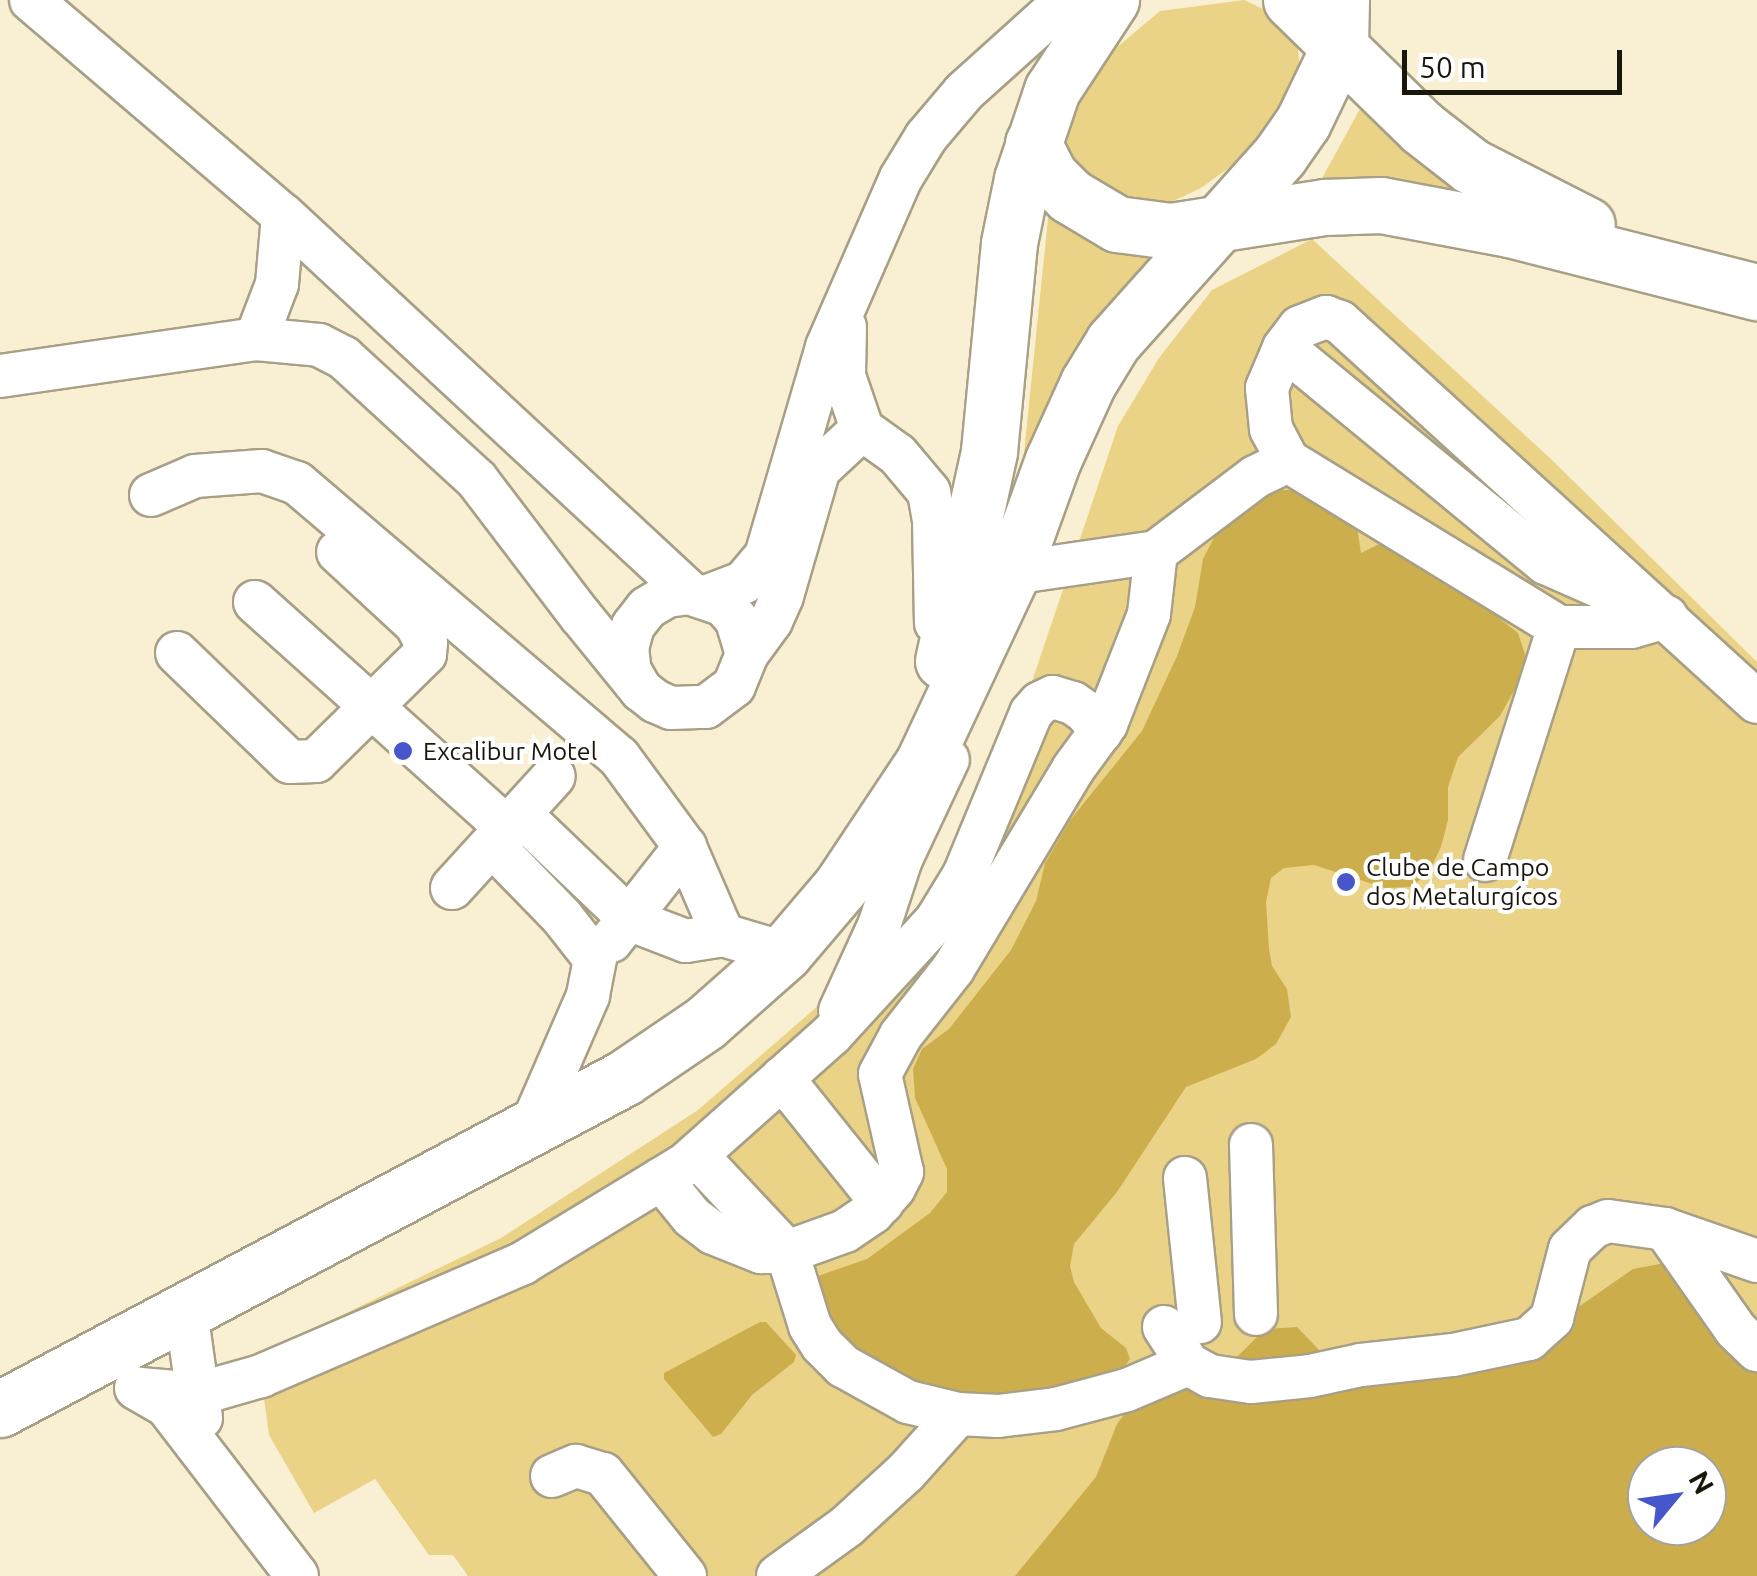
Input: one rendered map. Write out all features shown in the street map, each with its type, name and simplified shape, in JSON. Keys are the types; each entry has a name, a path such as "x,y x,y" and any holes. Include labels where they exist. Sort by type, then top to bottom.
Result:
{"main road":[{"path":"1291,0 1340,23 1420,128 1471,166 1685,271"},
{"path":"874,836 936,688 957,611 989,451 1009,243 1033,143 1052,90 1101,5"},
{"path":"0,1410 624,1078 704,1023 784,953 841,886 923,763 1012,573 1053,460 1088,383 1138,309 1220,222 1303,122 1340,23"},
{"path":"1033,143 1050,176 1070,196 1116,224 1171,230 1325,206 1381,205 1441,214 1685,271 1757,292"}],"street":[{"path":"31,0 282,215 699,595 736,619 748,654"},
{"path":"641,690 630,670 627,648 633,626 647,608 666,596 699,595 744,582 766,556 811,392 847,296 901,178 926,137 964,92 1101,5"},
{"path":"256,338 278,284 282,215"},
{"path":"847,296 844,376 862,429 898,456 929,492 935,538 936,688"},
{"path":"1654,606 1632,627 1559,627 1288,461 1270,428 1266,408 1267,388 1284,348 1300,327 1314,318 1340,322 1654,606 1757,702"},
{"path":"0,376 256,338 319,345 344,358 498,502 641,690 671,708 706,706 734,686 782,596 818,469 862,429"},
{"path":"1284,348 1546,563 1654,606"},
{"path":"1012,573 1156,552 1255,477 1288,461"},
{"path":"151,495 195,476 262,471 297,483 619,757 685,847 722,936"},
{"path":"177,653 290,762 300,764 316,761 425,654 426,643 416,624 301,518"},
{"path":"661,1179 692,1216 713,1233 761,1252 787,1252 845,1231 882,1202 902,1172 880,1074 901,1034 953,970 1074,768 1101,732 1130,671 1149,614 1156,552"},
{"path":"255,602 508,830 631,920 686,941 722,936 784,953"},
{"path":"1485,860 1559,627"},
{"path":"831,1034 879,926 901,859 966,714 976,650"},
{"path":"0,1410 58,1391 104,1383 198,1394 262,1376 523,1263 661,1179 696,1155 831,1034 936,920 964,875 1031,713 1053,698 1086,712 1101,732"},
{"path":"452,888 554,776"},
{"path":"508,830 562,917 595,959"},
{"path":"528,1132 588,996 595,959 631,920 685,847"},
{"path":"782,1078 882,1202"},
{"path":"1252,1145 1256,1314"},
{"path":"696,1155 787,1252 810,1326 842,1366 908,1402 958,1414 998,1416 1056,1409 1127,1390 1188,1364 1221,1379 1252,1382 1511,1345 1548,1325 1570,1249 1593,1227 1623,1220 1666,1229 1757,1261"},
{"path":"1185,1178 1182,1325 1188,1364"},
{"path":"1666,1229 1736,1330 1757,1350"},
{"path":"186,1311 206,1458"},
{"path":"140,1389 166,1405 297,1576"},
{"path":"778,1576 847,1526 906,1472 958,1414"},
{"path":"552,1476 576,1466 603,1474 685,1576"}],"shaded area":[{"path":"1244,0 1278,16 1297,39 1300,71 1272,137 1201,188 1165,205 1137,206 1062,168 1074,97 1103,59 1160,11"},
{"path":"1367,96 1510,205 1320,182"},
{"path":"1050,199 1161,256 1020,492"},
{"name":"Clube de Campo dos Metalurgícos","path":"1312,239 1552,460 1757,662 1757,1483 1727,1470 1727,1446 1675,1446 1639,1430 1186,1576 468,1576 453,1555 429,1555 375,1479 314,1513 269,1435 263,1391 274,1348 501,1238 698,1110 903,932 967,833 1018,723 1118,426 1159,358 1212,290"},
{"path":"1278,490 1298,490 1357,527 1361,553 1385,541 1495,615 1518,633 1526,657 1521,678 1500,716 1458,757 1448,787 1448,820 1428,874 1410,887 1385,888 1314,865 1284,868 1271,878 1266,902 1269,949 1272,966 1287,989 1291,1017 1276,1044 1256,1059 1186,1087 1117,1192 1074,1244 1070,1266 1074,1282 1101,1328 1126,1348 1130,1359 1122,1370 1025,1396 971,1395 920,1386 838,1345 812,1278 867,1259 930,1213 947,1192 947,1169 915,1098 913,1069 922,1049 949,1029 1011,950 1036,901 1045,863 1071,819 1142,731 1177,656 1195,607 1203,559 1219,528"},
{"path":"1670,1262 1757,1329 1757,1576 1015,1576 1096,1477 1117,1424 1144,1388 1232,1362 1265,1329 1297,1327 1322,1353 1551,1326 1633,1269"},
{"path":"766,1322 796,1355 794,1362 752,1395 721,1434 713,1437 664,1379 664,1373"}],"place":[{"name":"Excalibur Motel","path":"403,751"},
{"name":"Clube de Campo dos Metalurgícos","path":"1346,882"}]}
